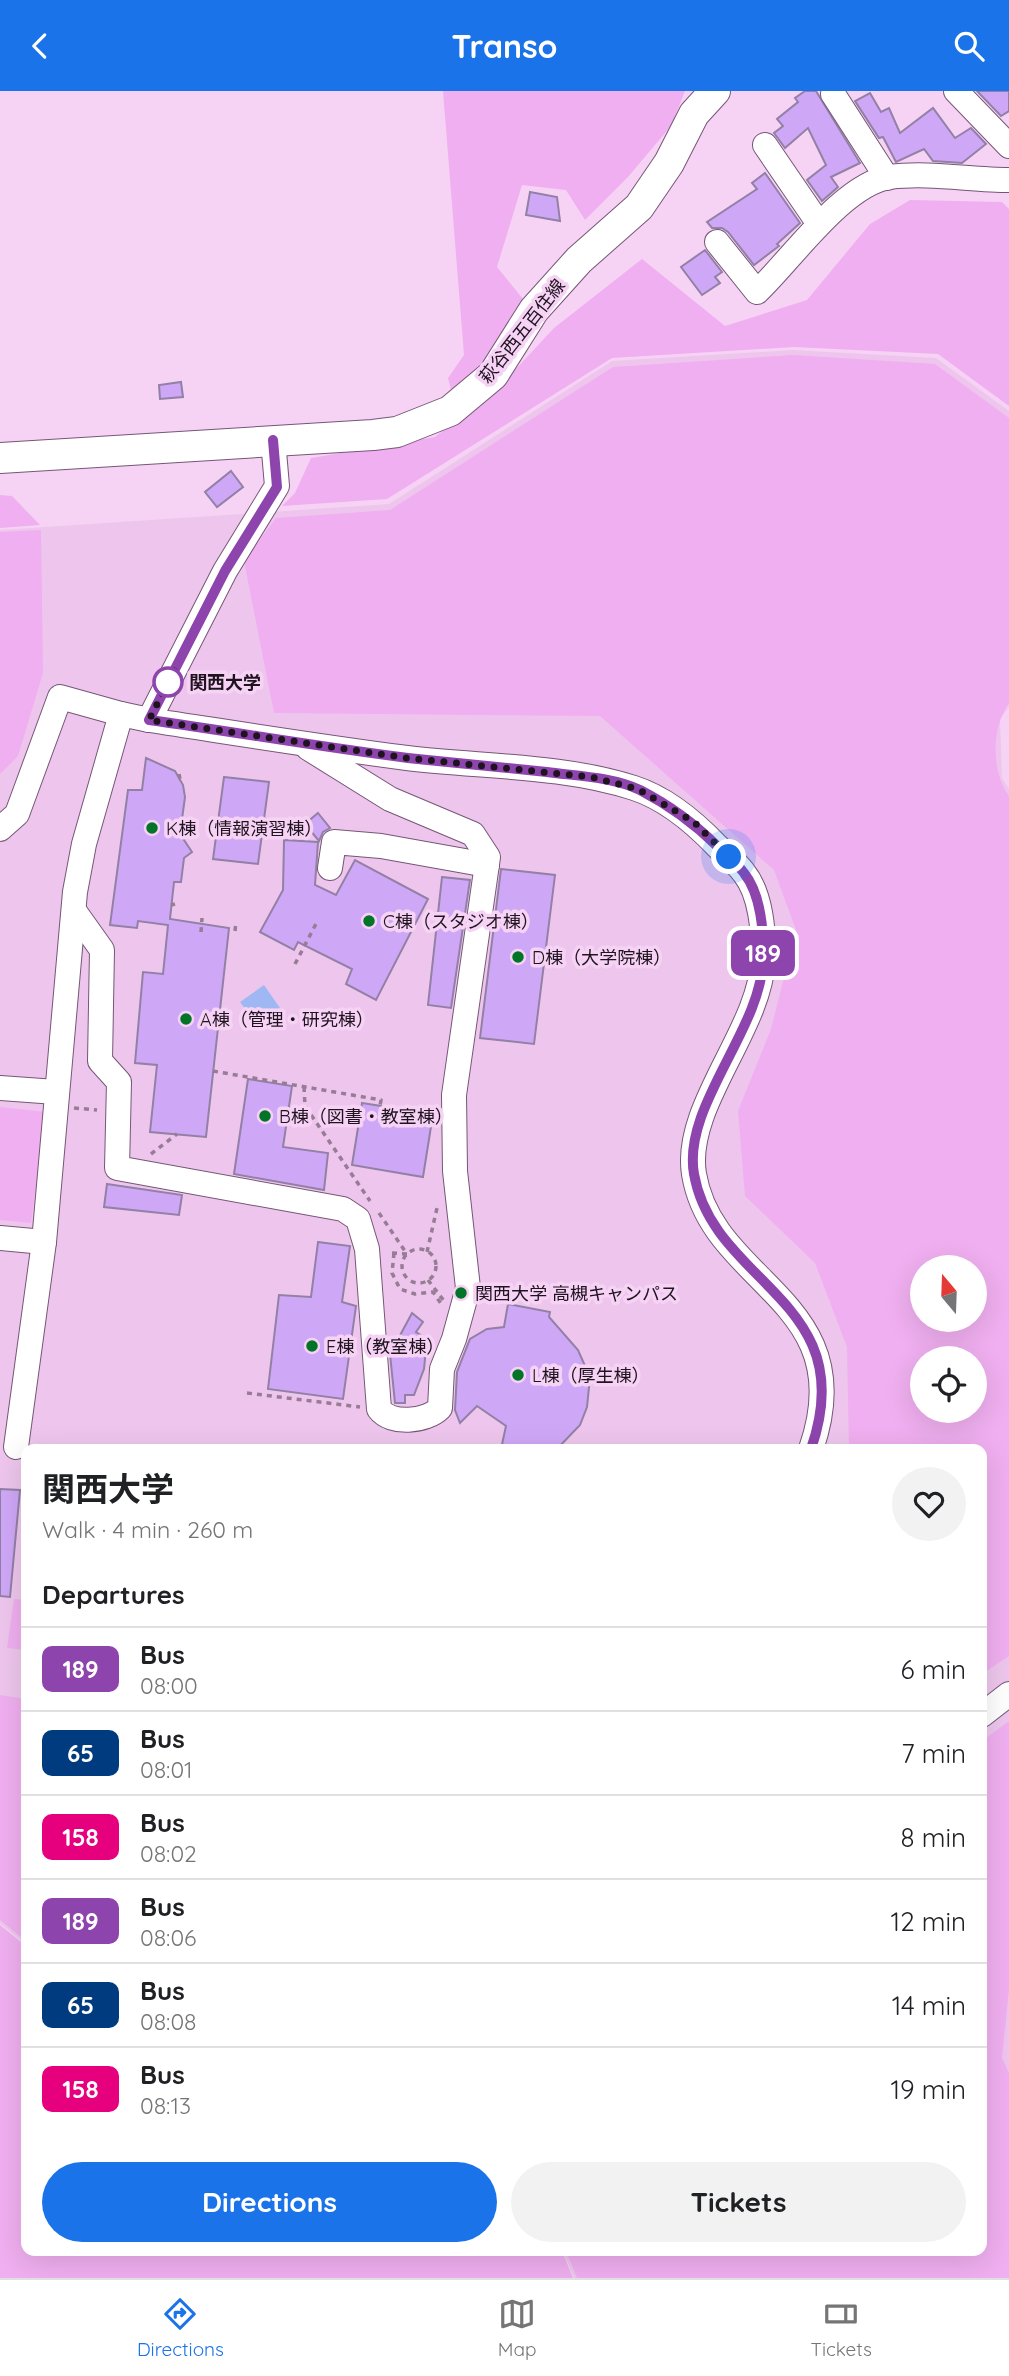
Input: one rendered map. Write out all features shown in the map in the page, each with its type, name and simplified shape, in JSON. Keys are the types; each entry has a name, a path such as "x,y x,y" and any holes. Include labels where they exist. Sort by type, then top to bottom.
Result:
{"main road":[{"name":"萩谷西五百住線","path":"0,458 397,432 450,411 493,375 534,310 579,260 639,207 669,163 694,114 715,91"}],"street":[{"path":"956,91 1009,146"},
{"path":"833,94 887,178"},
{"path":"765,145 819,224"},
{"path":"717,242 757,292 819,224 850,197 887,178 1009,180"},
{"path":"149,720 225,571 277,487 273,440"},
{"path":"0,829 17,814 60,697 149,720 407,758 591,777 638,789 694,822 746,875 761,915 763,961 757,997 698,1124 693,1173 709,1221 787,1303 807,1335 823,1379 819,1425 813,1444"},
{"path":"16,1447 44,1242 75,892 84,844 121,714"},
{"path":"75,912 102,950 100,1062 119,1082 117,1168 343,1209 358,1219 367,1249 379,1409 390,1418 422,1418 440,1408 442,1369 454,1339 468,1288 455,1171 454,1095 488,857 473,834 390,799 298,742"},
{"path":"330,868 334,842 381,846 487,865"},
{"path":"0,1088 56,1092"},
{"path":"0,1238 44,1242"},
{"path":"987,1711 1009,1694"}],"path":[{"path":"201,932 202,918"},
{"path":"295,964 318,920"},
{"path":"234,931 236,922"},
{"path":"213,1071 381,1100 380,1106"},
{"path":"304,1087 305,1107 333,1147"},
{"path":"411,1251 428,1252 435,1260 435,1271 423,1283 412,1282 404,1275 402,1264 411,1251"},
{"path":"394,1253 392,1273 400,1289 415,1294 430,1293"},
{"path":"247,1393 379,1409"}],"shaded area":[{"path":"443,91 685,91 671,126 628,177 585,220 566,190 522,185 497,267 523,299 488,368 452,394 448,378 464,355"},
{"path":"910,200 1002,202 1009,209 1009,406 938,354 794,347 612,358 387,499 282,506 295,493 311,458 435,437 501,385 554,328 642,259 725,326 807,300 870,224"},
{"name":"関西大学 高槻キャンパス","path":"793,350 936,358 1009,411 1009,707 1000,719 1002,778 1009,789 1009,2278 574,2278 565,2256 987,2256 987,1444 21,1444 21,1940 0,1923 0,530 389,504 612,361"},
{"path":"794,355 935,364 1009,418 1009,703 996,737 996,762 1009,796 1009,1656 987,1671 987,1444 849,1444 847,1347 815,1263 745,1196 738,1111 771,1029 796,930 774,870 600,716 274,713 244,561 276,518 390,510 613,367"},
{"path":"0,495 12,496 40,525 0,528"},
{"path":"41,530 43,673 18,756 0,774 0,532"},
{"path":"0,1107 46,1112 31,1223 0,1220"},
{"path":"14,1599 21,1600 21,1649 7,1648"},
{"path":"0,1695 21,1698 21,1937 0,1920"},
{"path":"1009,1721 1009,1990 1002,2058 1009,2073 1009,2278 577,2278 568,2256 987,2256 987,1737"},
{"path":"0,1925 21,1942 21,2256 564,2256 573,2278 0,2278"}],"water":[{"path":"264,985 280,1008 257,1025 240,1002"}],"building":[{"path":"805,91 816,91 860,163 831,177 838,187 822,201 807,180 826,165 808,128 785,148 774,133 783,126 777,119 798,102 795,98"},
{"path":"977,91 1009,91 1009,111 1001,116"},
{"path":"870,93 881,112 889,108 900,133 933,108 955,138 971,128 986,144 962,163 933,161 924,149 896,162 883,137 879,138 855,101"},
{"path":"765,173 800,223 777,244 779,246 754,265 728,232 722,228 712,228 707,222 757,189 752,183"},
{"path":"530,192 557,197 560,221 526,215"},
{"path":"705,250 722,272 715,277 720,283 702,295 681,267"},
{"path":"181,382 183,397 160,399 159,385"},
{"path":"231,471 243,487 217,507 205,492"},
{"path":"146,758 175,771 183,785 185,797 180,834 192,852 184,858 181,882 174,882 170,919 229,928 206,1137 150,1132 157,1065 135,1063 143,972 163,974 168,925 138,921 137,928 110,925 128,790 142,790"},
{"name":"K棟（情報演習棟）","path":"224,777 269,782 258,864 213,859"},
{"path":"318,813 330,828 323,832 319,841 305,824"},
{"name":"C棟（スタジオ棟）","path":"284,840 318,842 315,885 336,895 355,860 428,899 376,1000 346,984 352,969 298,942 294,950 260,932 283,890"},
{"name":"D棟（大学院棟）","path":"501,869 555,875 534,1044 480,1038"},
{"path":"442,877 470,880 451,1008 428,1005"},
{"name":"B棟（図書・教室棟）","path":"248,1079 292,1086 283,1147 328,1153 324,1190 234,1174"},
{"name":"B棟（図書・教室棟）","path":"362,1103 433,1114 423,1177 352,1165"},
{"path":"107,1184 182,1195 179,1215 104,1207"},
{"name":"E棟（教室棟）","path":"318,1242 350,1246 342,1302 356,1306 343,1399 268,1389 279,1295 311,1297"},
{"name":"L棟（厚生棟）","path":"508,1304 550,1312 549,1317 578,1350 586,1368 589,1387 587,1407 580,1425 562,1444 502,1444 506,1426 477,1406 460,1423 455,1410 457,1372 470,1339 487,1329 504,1327"},
{"path":"412,1313 423,1322 416,1332 427,1339 424,1369 414,1395 405,1395 405,1403 395,1403 390,1354"},
{"path":"0,1489 20,1490 10,1597 0,1596"}],"bus line":[{"name":"189","path":"273,440 277,487 225,571 149,720 407,758 591,777 638,789 694,822 746,875 761,915 763,961 757,997 698,1124 693,1173 709,1221 787,1303 807,1335 823,1379 819,1425 813,1444"}],"place":[{"name":"関西大学","path":"168,682"},
{"name":"K棟（情報演習棟）","path":"152,828"},
{"name":"C棟（スタジオ棟）","path":"369,921"},
{"name":"D棟（大学院棟）","path":"518,957"},
{"name":"A棟（管理・研究棟）","path":"186,1019"},
{"name":"B棟（図書・教室棟）","path":"265,1116"},
{"name":"関西大学 高槻キャンパス","path":"461,1293"},
{"name":"E棟（教室棟）","path":"312,1346"},
{"name":"L棟（厚生棟）","path":"518,1375"}],"route":[{"path":"168,682 174,671 149,720 407,758 591,777 638,789 694,822 729,857"}]}
